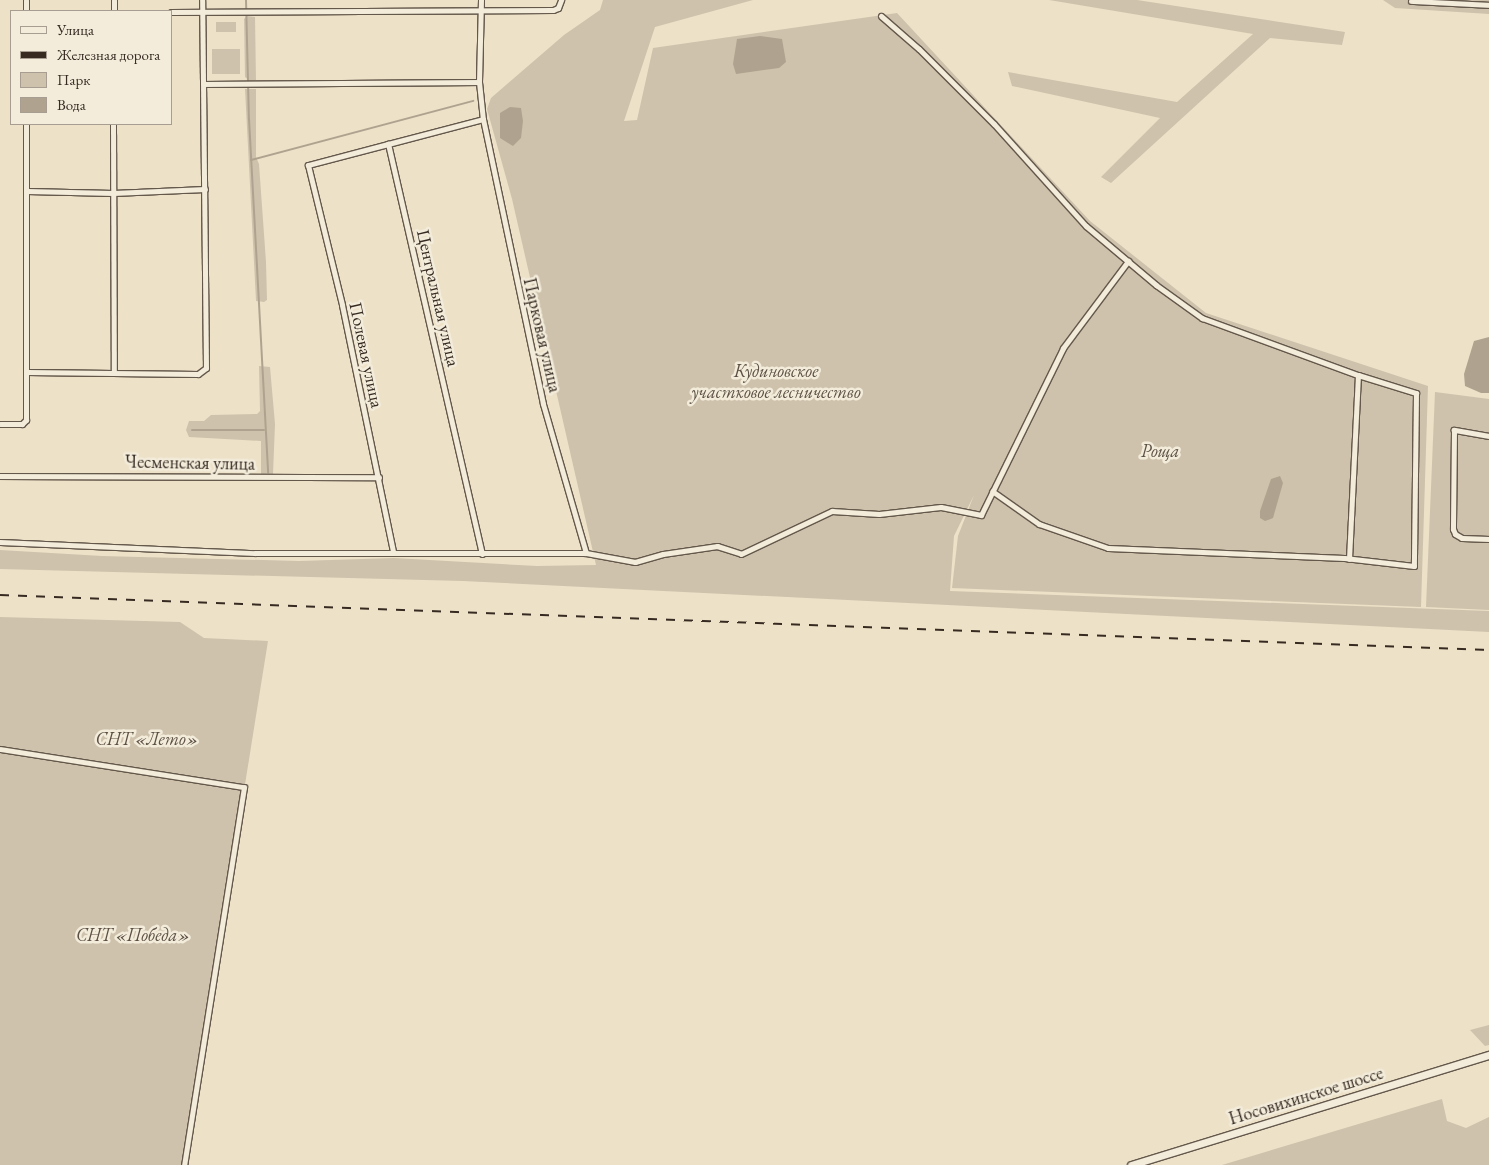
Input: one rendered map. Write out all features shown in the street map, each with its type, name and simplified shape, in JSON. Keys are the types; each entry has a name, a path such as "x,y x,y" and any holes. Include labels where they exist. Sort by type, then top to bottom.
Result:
{"main road":[{"name":"Носовихинское шоссе","path":"1131,1165 1489,1055"}],"street":[{"path":"27,372 198,374 206,368 205,84 202,0"},
{"name":"Парковая улица","path":"481,0 479,82 483,119 543,404 586,554"},
{"path":"172,12 553,10 558,8 560,0"},
{"path":"1411,1 1489,6"},
{"path":"881,16 919,49 994,124 1086,226 1202,318 1358,376 1416,393 1414,566 1349,559 1108,548 1039,524 992,491"},
{"path":"205,84 479,82"},
{"path":"388,144 483,119"},
{"path":"0,424 25,424 27,372 26,125"},
{"path":"113,125 114,372"},
{"name":"Полевая улица","path":"388,144 308,165 379,477 393,552"},
{"name":"Центральная улица","path":"388,144 482,554"},
{"path":"27,191 113,193 205,190"},
{"path":"0,542 255,553 586,554 635,562 663,554 717,546 741,554 832,511 878,514 941,507 981,515 1063,348 1128,261"},
{"path":"1349,559 1358,376"},
{"path":"1489,436 1454,430 1453,528 1455,534 1462,538 1489,539"},
{"name":"Чесменская улица","path":"0,476 379,477"},
{"path":"0,750 244,786 184,1165"}],"green space":[{"path":"603,0 753,0 655,27 624,121 637,120 653,48 897,13 1090,221 1206,313 1428,386 1421,607 952,588 958,536 974,495 954,536 950,591 1489,611 1489,632 463,581 0,569 0,550 102,556 299,561 394,558 537,566 596,565 512,199 487,109 491,98 564,35 600,10"},
{"path":"1049,0 1137,0 1345,32 1342,45 1270,38 1111,183 1101,177 1160,118 1012,86 1008,72 1177,102 1253,34"},
{"path":"1383,0 1489,0 1489,14 1395,8"},
{"path":"247,16 255,17 256,80 250,81 245,77 244,19"},
{"path":"216,22 236,22 236,32 216,32"},
{"path":"212,49 240,49 240,74 212,74"},
{"path":"245,89 256,89 256,157 259,164 266,262 267,300 264,302 256,301"},
{"path":"259,366 270,367 275,424 273,474 261,475 261,441 189,437 186,430 189,421 204,421 211,415 257,414 260,411"},
{"path":"1435,392 1489,399 1489,610 1426,607"},
{"path":"0,617 180,622 204,638 268,641 184,1165 0,1165"},
{"path":"1489,1025 1489,1045 1485,1046 1470,1030"},
{"path":"1442,1099 1447,1121 1466,1128 1489,1117 1489,1165 1222,1165"}],"water":[{"path":"760,36 782,39 786,62 779,68 736,74 733,64 737,39"},
{"path":"510,107 521,108 523,121 521,138 513,146 500,138 500,113"},
{"path":"1489,337 1489,393 1481,393 1465,386 1464,374 1474,341"},
{"path":"1280,476 1283,483 1273,518 1265,521 1260,518 1260,511 1271,479"}],"waterway":[{"path":"246,0 249,119 268,472"},
{"path":"251,160 473,101"},
{"path":"192,430 264,430"}],"railway":[{"path":"0,595 1489,650"}],"park label":[{"name":"Кудиновское участковое лесничество","path":"776,382"},
{"name":"Роща","path":"1160,451"},
{"name":"СНТ «Лето»","path":"147,739"},
{"name":"СНТ «Победа»","path":"133,935"}]}
